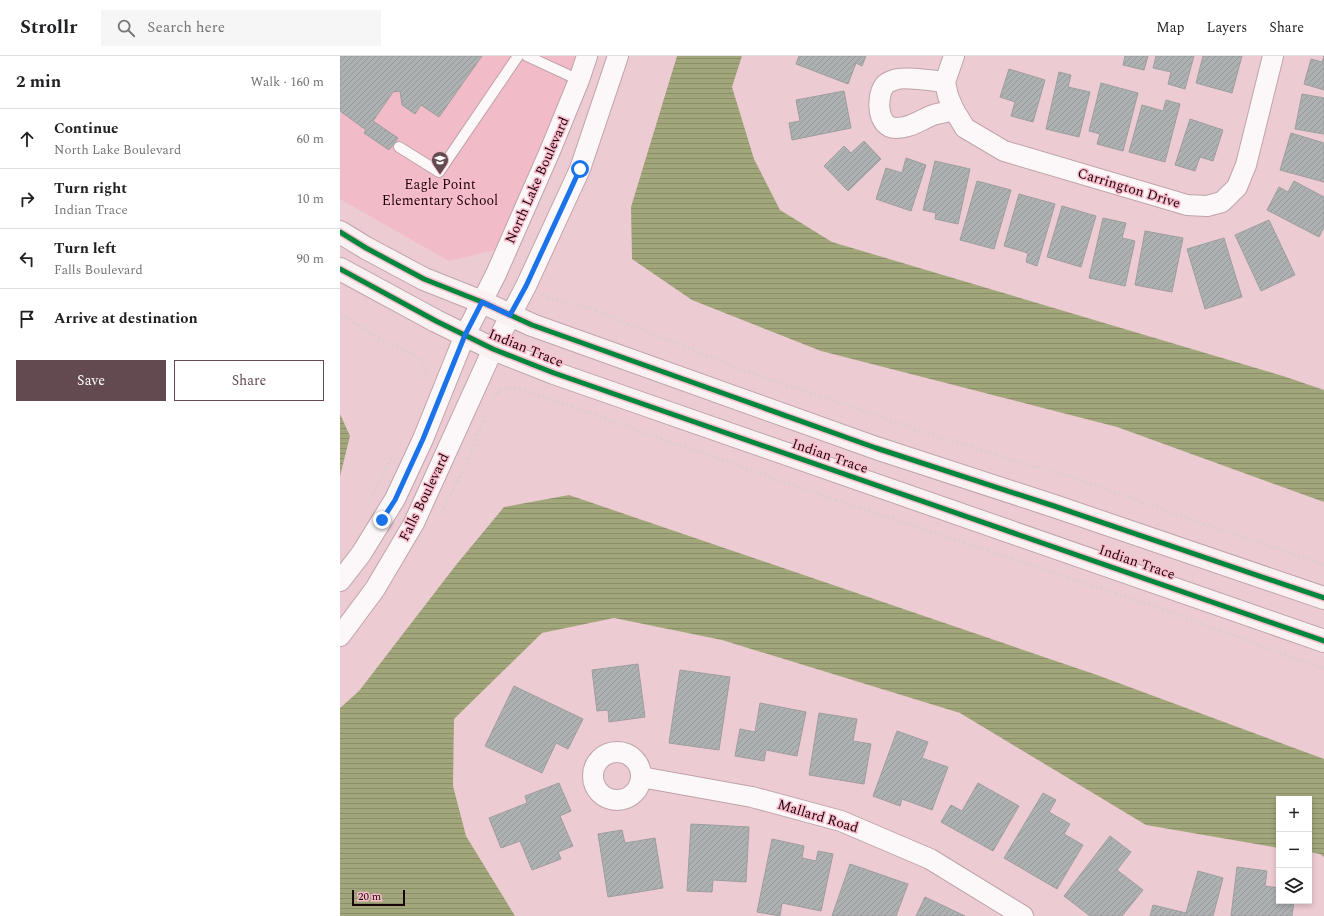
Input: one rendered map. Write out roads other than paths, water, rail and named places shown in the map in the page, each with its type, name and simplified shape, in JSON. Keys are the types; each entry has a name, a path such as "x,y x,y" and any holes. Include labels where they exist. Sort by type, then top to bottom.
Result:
{"main road":[{"name":"Indian Trace","path":"340,232 366,248 424,278 532,325 876,448 1324,598"},
{"name":"Indian Trace","path":"340,269 436,321 493,349 554,373 946,508 1324,641"}],"street":[{"name":"North Lake Boulevard","path":"482,302 550,151 580,80 587,56"},
{"path":"493,349 526,286 580,169 618,56"},
{"name":"Carrington Drive","path":"954,56 946,82 948,96 954,110 965,128 1004,151 1187,205 1207,206 1222,202 1237,187 1246,166 1273,56"},
{"path":"946,82 908,78 895,79 884,85 879,98 879,111 884,122 894,128 910,126 932,116 954,110"},
{"name":"Falls Boulevard","path":"340,581 361,554 395,500 423,439 465,335 482,302"},
{"name":"Falls Boulevard","path":"340,636 375,589 414,523 493,349"},
{"name":"Mallard Road","path":"640,777 752,797 841,821 930,859 1023,916"}],"lane":[{"path":"399,146 438,172 518,56"},
{"path":"527,56 580,80"}],"place":[{"name":"Eagle Point Elementary School","path":"440,175"}]}
